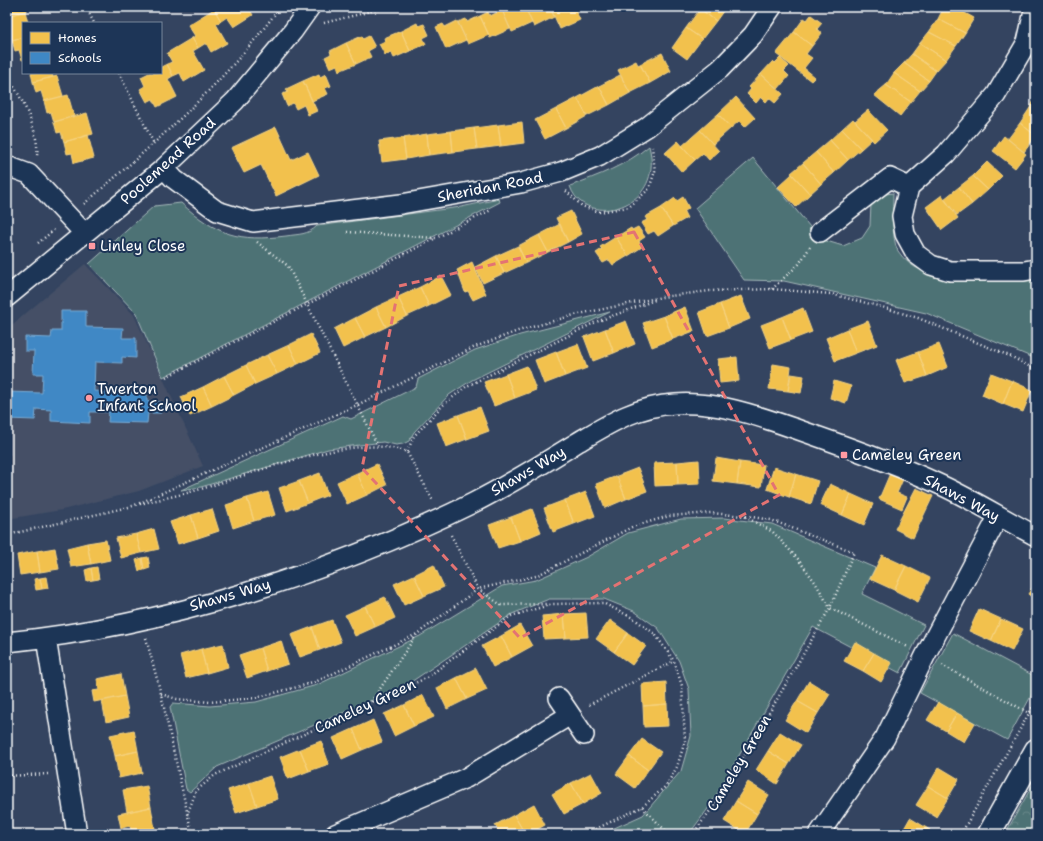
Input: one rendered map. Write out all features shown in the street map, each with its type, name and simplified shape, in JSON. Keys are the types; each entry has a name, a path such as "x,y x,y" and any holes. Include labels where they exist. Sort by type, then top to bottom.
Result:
{"street":[{"name":"Poolemead Road","path":"7,297 166,166 235,101 293,32 310,7"},
{"name":"Sheridan Road","path":"166,166 174,179 217,211 253,222 401,204 520,183 561,172 600,156 647,127 720,69 753,35 772,7"},
{"path":"1035,7 1027,42 996,94 946,154 909,187 902,216 905,234 916,254 931,265 950,271 1024,271 1036,269"},
{"path":"7,166 29,174 84,233"},
{"path":"820,232 890,178 909,187"},
{"name":"Shaws Way","path":"7,642 46,638 141,620 214,601 310,570 383,543 474,502 614,420 641,410 675,404 711,405 743,411 882,459 946,488 1036,536"},
{"path":"819,834 886,738 925,656 998,517"},
{"path":"46,638 77,834"},
{"path":"559,698 584,735"},
{"path":"342,832 466,778 570,715"},
{"path":"989,834 1036,750"}],"path":[{"path":"86,7 94,22"},
{"path":"36,245 154,144 214,87 265,29 280,7"},
{"path":"293,32 388,7"},
{"path":"119,74 166,166"},
{"path":"7,77 23,104 33,128 38,148 35,165 29,174"},
{"path":"561,172 566,190 582,206 600,212 629,207 649,189 655,171 655,155 647,127"},
{"path":"772,289 799,264 820,232"},
{"path":"166,377 436,238"},
{"path":"252,239 288,266 378,446"},
{"path":"132,506 357,405 475,347 518,331 574,315 662,297 710,291 772,289 831,294 918,318 1012,357 1036,370"},
{"path":"407,452 414,436 442,406 467,386 596,322 662,297"},
{"path":"7,535 200,489 289,462 341,450 378,446 395,448 407,452 478,589"},
{"name":"Cameley Green","path":"161,694 177,699 210,702 256,698 313,683 417,634 478,589 536,576 632,527 669,516 711,513 771,520 854,552 830,608 721,796 693,834"},
{"name":"Cameley Green","path":"744,516 773,532 798,559 815,582 830,608"},
{"name":"Cameley Green","path":"478,589 502,605 603,603 633,618 655,634 674,661 682,686 685,741 677,767 666,786 642,807 585,834"},
{"name":"Cameley Green","path":"187,815 196,791 216,775 426,678 511,616 553,604"},
{"path":"830,608 925,656 1029,713"},
{"path":"141,620 161,694 192,834"},
{"path":"368,706 417,634"},
{"path":"570,715 674,661"},
{"path":"961,834 1036,701"},
{"path":"7,776 67,773"},
{"path":"642,807 669,834"}],"highlighted area":[{"path":"634,232 779,495 520,638 362,468 399,286"}],"shaded area":[{"name":"Twerton Infant School","path":"85,264 134,315 203,466 139,491 62,510 7,519 7,329"}],"green space":[{"path":"649,146 651,168 646,186 635,199 621,206 605,209 590,207 578,199 570,186 621,165"},
{"path":"753,158 820,239 843,246 862,238 870,226 871,204 879,195 893,193 894,239 898,251 909,263 922,271 956,280 1025,281 1036,279 1036,359 926,313 784,281 744,280 695,208"},
{"path":"499,199 500,202 163,377 136,313 89,264 154,206 181,203 206,222 229,234 241,237 269,238 303,234 317,226 461,207"},
{"path":"610,312 472,380 449,395 414,432 409,441 403,444 396,445 383,442 328,449 201,487 181,490 343,416 351,419 416,387 418,379 475,350 520,335"},
{"path":"724,518 772,524 875,568 862,594 924,625 900,673 813,627 710,806 689,834 601,834 643,815 681,771 691,736 689,689 679,661 658,628 634,611 604,599 549,599 512,614 405,686 217,767 190,792 186,789 170,707 173,703 210,706 256,702 317,685 420,636 502,586 536,580 587,557 628,533 681,519"},
{"path":"953,633 1036,677 1036,687 1007,740 920,693"},
{"path":"1036,779 1036,834 1005,834"}],"building: Homes":[{"path":"7,7 26,7 27,11 7,16"},
{"path":"218,7 248,7 253,15 234,27 227,17 221,21 214,9"},
{"path":"509,7 511,10 518,7 525,7 532,23 512,32 502,10"},
{"path":"525,7 550,7 554,17 534,27"},
{"path":"550,7 574,7 580,20 560,29"},
{"path":"702,7 726,7 716,21 700,9"},
{"path":"944,7 954,7 974,18 965,33 938,19"},
{"path":"214,9 221,21 216,24 227,43 211,52 206,43 198,48 192,38 195,36 188,25"},
{"path":"700,9 716,21 702,39 686,28"},
{"path":"502,10 510,29 490,38 480,16 488,12 490,16"},
{"path":"25,11 28,22 22,22 22,37 12,40 9,28 7,28 7,16"},
{"path":"811,15 822,23 817,29 822,33 812,46 794,32 804,18 807,20"},
{"path":"480,16 489,35 468,44 458,22 466,19 467,22"},
{"path":"938,19 965,33 956,46 929,32"},
{"path":"457,21 466,40 446,49 436,27 443,24 445,27"},
{"path":"417,23 418,26 424,24 429,35 423,38 426,44 410,51 401,31"},
{"path":"686,28 702,39 687,59 672,48"},
{"path":"401,31 410,51 394,58 391,52 385,55 379,44 385,41 384,38"},
{"path":"794,32 812,46 806,54 812,58 804,68 815,77 811,81 776,54"},
{"path":"929,32 956,46 946,60 920,43"},
{"path":"362,36 363,39 369,36 375,47 368,51 371,57 356,64 346,43"},
{"path":"22,37 22,60 19,50 15,51 12,40"},
{"path":"192,38 198,48 193,51 204,70 184,82 180,73 173,76 167,64 172,62 167,53"},
{"path":"346,43 356,64 339,71 337,65 330,68 325,57 331,54 330,51"},
{"path":"920,43 946,60 936,71 912,54"},
{"path":"662,53 671,71 650,83 640,64"},
{"path":"912,54 936,71 929,81 904,63"},
{"path":"780,58 789,66 784,71 789,76 778,89 761,74 773,61 775,63"},
{"path":"636,61 638,65 640,64 650,83 630,93 618,70"},
{"path":"904,63 929,81 920,91 894,73"},
{"path":"167,64 173,76 168,79 177,97 157,107 153,99 147,102 140,89 145,86 141,77 147,74 162,74 162,66"},
{"path":"894,73 920,91 911,102 886,85"},
{"path":"31,74 52,74 53,77 33,82"},
{"path":"319,74 320,77 326,74 331,86 325,88 328,94 312,101 303,81"},
{"path":"761,74 783,94 775,103 769,98 766,102 761,97 756,103 747,94 751,89 749,87"},
{"path":"620,75 630,93 609,105 599,86"},
{"path":"57,76 63,96 44,101 41,91 36,93 33,82"},
{"path":"303,81 317,111 308,115 304,105 296,109 293,103 287,106 282,94 288,92 286,89"},
{"path":"886,85 911,102 900,116 874,95"},
{"path":"599,86 609,105 587,116 577,98"},
{"path":"68,95 74,116 54,122 51,112 47,113 44,101"},
{"path":"736,97 755,118 745,127 739,121 731,128 718,114"},
{"path":"1036,97 1036,111 1030,108"},
{"path":"577,98 587,116 566,128 556,109"},
{"path":"1030,108 1036,111 1036,136 1020,123"},
{"path":"556,109 566,128 545,139 535,120"},
{"path":"868,110 887,130 874,142 855,121"},
{"path":"87,113 93,134 64,142 61,132 57,133 54,122"},
{"path":"718,114 731,128 713,144 700,130"},
{"path":"853,119 872,139 861,149 842,129"},
{"path":"522,122 524,143 501,146 498,125"},
{"path":"1020,123 1036,136 1024,152 1008,139"},
{"path":"498,125 501,146 477,149 474,128"},
{"path":"276,127 291,160 308,152 319,175 276,196 261,165 244,173 231,148"},
{"path":"474,128 477,149 453,152 451,131"},
{"path":"842,129 861,149 848,160 830,140"},
{"path":"700,130 719,151 709,160 703,153 695,160 682,146"},
{"path":"451,131 453,152 429,155 427,134"},
{"path":"427,134 429,155 406,159 403,138"},
{"path":"88,135 94,158 74,163 72,153 67,154 64,142"},
{"path":"1004,136 1026,154 1015,168 993,151"},
{"path":"403,138 406,159 382,162 379,141"},
{"path":"830,140 848,160 834,173 816,152"},
{"path":"678,141 695,160 682,172 665,153"},
{"path":"816,152 834,173 821,184 803,163"},
{"path":"987,162 1002,176 988,190 973,176"},
{"path":"803,163 821,184 810,194 791,173"},
{"path":"792,174 810,194 796,207 778,187"},
{"path":"973,176 988,190 972,204 959,187"},
{"path":"959,187 972,204 957,215 944,199"},
{"path":"942,195 958,218 942,230 926,207"},
{"path":"683,197 689,208 684,212 687,218 673,226 661,208 675,198 677,201"},
{"path":"661,208 673,226 658,236 654,231 648,234 641,223 647,220 645,217"},
{"path":"571,211 582,234 568,242 556,218"},
{"path":"560,224 568,242 548,252 539,235"},
{"path":"638,227 645,237 639,241 642,247 628,256 616,237 631,228 632,230"},
{"path":"539,235 548,252 526,263 518,246"},
{"path":"616,237 628,256 613,265 609,260 603,263 596,253 602,249 600,247"},
{"path":"518,246 526,263 504,273 496,256"},
{"path":"496,256 504,273 483,283 475,267"},
{"path":"472,262 486,294 473,300 468,291 465,292 457,270"},
{"path":"441,276 451,295 429,306 420,287"},
{"path":"420,287 429,306 407,316 398,297"},
{"path":"741,296 750,319 729,328 720,304"},
{"path":"398,297 407,316 386,327 376,307"},
{"path":"720,304 729,328 707,336 699,312"},
{"path":"376,307 386,327 365,337 355,318"},
{"path":"685,307 694,331 673,339 664,316"},
{"path":"803,308 812,332 791,340 782,317"},
{"path":"664,316 673,339 652,347 643,323"},
{"path":"782,317 791,340 770,348 761,325"},
{"path":"355,318 365,337 343,348 334,329"},
{"path":"626,321 635,344 614,353 605,329"},
{"path":"868,321 877,345 856,353 847,329"},
{"path":"605,329 614,353 593,361 584,337"},
{"path":"847,329 856,353 835,361 826,338"},
{"path":"311,334 320,353 298,364 289,345"},
{"path":"578,344 587,368 565,376 556,352"},
{"path":"939,344 948,367 927,376 918,352"},
{"path":"289,345 298,364 277,374 267,355"},
{"path":"556,352 565,376 544,384 535,360"},
{"path":"918,352 927,376 905,383 896,360"},
{"path":"267,355 277,374 255,384 246,365"},
{"path":"737,357 739,381 720,383 718,359"},
{"path":"773,364 791,367 788,391 769,389"},
{"path":"246,365 255,384 234,395 224,376"},
{"path":"527,366 536,390 515,398 506,374"},
{"path":"991,373 1012,381 1003,404 982,395"},
{"path":"506,374 515,398 494,406 484,382"},
{"path":"791,374 804,376 801,393 788,391"},
{"path":"224,376 234,395 212,406 203,387"},
{"path":"834,381 851,386 846,403 830,398"},
{"path":"1012,381 1032,390 1023,412 1003,404"},
{"path":"203,387 212,406 190,416 181,397"},
{"path":"480,407 489,431 467,439 458,415"},
{"path":"458,415 467,439 446,447 437,423"},
{"path":"716,458 740,462 737,484 713,481"},
{"path":"699,460 700,484 678,485 677,462"},
{"path":"677,462 678,485 655,486 654,463"},
{"path":"740,462 764,465 761,487 737,484"},
{"path":"377,464 387,485 367,495 357,473"},
{"path":"774,467 796,474 789,497 767,489"},
{"path":"638,468 647,491 626,499 617,476"},
{"path":"891,471 904,477 897,493 907,497 902,509 879,499"},
{"path":"320,473 328,495 308,503 299,481"},
{"path":"357,473 367,495 347,504 337,482"},
{"path":"796,474 818,481 811,504 789,497"},
{"path":"617,476 626,499 605,508 596,484"},
{"path":"299,481 308,503 287,511 279,488"},
{"path":"830,484 851,494 842,515 820,505"},
{"path":"916,488 933,496 913,538 895,529"},
{"path":"268,492 275,515 254,521 247,498"},
{"path":"586,492 595,516 574,524 565,500"},
{"path":"851,494 873,504 864,525 842,515"},
{"path":"247,498 254,521 233,528 226,505"},
{"path":"565,500 574,524 553,532 544,508"},
{"path":"212,509 219,531 198,538 191,515"},
{"path":"532,509 541,532 520,541 511,517"},
{"path":"191,515 198,538 178,544 170,522"},
{"path":"511,517 520,541 498,548 489,525"},
{"path":"154,529 159,549 141,553 136,534"},
{"path":"136,534 141,553 121,558 116,538"},
{"path":"106,540 110,560 91,564 87,543"},
{"path":"87,543 91,564 71,567 67,548"},
{"path":"55,548 59,569 40,572 37,551"},
{"path":"37,551 40,572 20,575 17,555"},
{"path":"882,555 906,566 894,590 870,579"},
{"path":"148,557 150,568 144,570 142,558"},
{"path":"142,558 144,570 139,571 136,560"},
{"path":"434,565 444,587 424,596 414,575"},
{"path":"906,566 930,578 918,602 894,590"},
{"path":"97,567 99,579 93,580 91,568"},
{"path":"91,568 93,580 87,581 85,570"},
{"path":"414,575 424,596 404,605 394,584"},
{"path":"46,577 48,588 42,589 40,578"},
{"path":"40,578 42,589 36,590 34,579"},
{"path":"1036,582 1036,600 1028,594"},
{"path":"385,597 395,618 375,627 365,606"},
{"path":"365,606 375,627 355,636 345,615"},
{"path":"979,609 1001,619 991,641 969,631"},
{"path":"586,613 588,637 566,638 564,614"},
{"path":"564,614 566,638 544,639 542,616"},
{"path":"1001,619 1023,629 1012,651 991,641"},
{"path":"332,620 341,642 320,650 312,627"},
{"path":"610,620 628,633 614,652 596,639"},
{"path":"520,625 532,646 512,657 501,636"},
{"path":"312,627 320,650 300,657 291,635"},
{"path":"628,633 646,646 632,665 614,652"},
{"path":"501,636 512,657 493,667 482,646"},
{"path":"281,641 288,664 267,671 260,648"},
{"path":"855,642 874,653 863,671 844,661"},
{"path":"223,644 228,667 207,673 201,649"},
{"path":"260,648 267,671 247,678 239,655"},
{"path":"201,649 207,673 186,678 180,655"},
{"path":"874,653 892,663 881,682 863,671"},
{"path":"476,668 487,690 467,699 456,678"},
{"path":"121,674 125,696 94,702 92,691 99,690 97,679"},
{"path":"456,678 467,699 447,709 437,688"},
{"path":"809,681 830,694 818,713 797,701"},
{"path":"666,682 667,704 643,706 642,684"},
{"path":"423,695 434,717 414,726 404,705"},
{"path":"125,696 129,717 106,722 102,701"},
{"path":"797,701 818,713 806,733 785,720"},
{"path":"938,702 957,713 946,731 927,720"},
{"path":"667,704 668,726 644,727 643,706"},
{"path":"404,705 414,726 394,736 384,714"},
{"path":"957,713 975,723 964,742 946,731"},
{"path":"373,720 382,742 362,750 353,729"},
{"path":"353,729 362,750 342,759 333,738"},
{"path":"134,730 138,751 115,756 110,735"},
{"path":"780,732 801,745 789,764 768,751"},
{"path":"642,739 661,752 648,770 629,756"},
{"path":"321,741 329,764 309,771 300,749"},
{"path":"300,749 309,771 288,779 280,757"},
{"path":"138,751 142,773 119,778 115,756"},
{"path":"768,751 789,764 777,784 756,770"},
{"path":"629,756 648,770 635,788 616,774"},
{"path":"939,767 959,779 948,798 928,786"},
{"path":"591,773 602,793 583,804 571,783"},
{"path":"270,776 278,799 257,806 249,783"},
{"path":"748,782 769,795 757,814 736,801"},
{"path":"249,783 257,806 236,813 228,790"},
{"path":"571,783 583,804 564,814 552,794"},
{"path":"147,786 151,807 127,812 123,790"},
{"path":"928,786 948,798 936,817 916,805"},
{"path":"736,801 757,814 745,834 724,821"},
{"path":"534,804 545,825 529,834 525,834 514,815"},
{"path":"151,807 155,829 132,834 130,826 121,828 118,814"},
{"path":"514,815 525,834 500,834 495,825"},
{"path":"910,818 930,830 928,834 901,834"}],"building: Schools":[{"path":"61,311 86,311 86,327 123,328 122,338 136,338 136,358 122,357 122,363 95,362 94,391 147,393 147,401 161,402 161,413 148,413 147,423 108,422 109,412 90,412 90,423 51,421 51,410 36,409 35,420 7,419 7,392 42,393 43,374 33,374 34,351 25,351 25,337 51,338 52,331 61,331"},
{"path":"7,433 9,433 9,455 7,455"}],"place":[{"name":"Linley Close","path":"92,246"},
{"name":"Twerton Infant School","path":"89,398"},
{"name":"Cameley Green","path":"844,455"}]}
